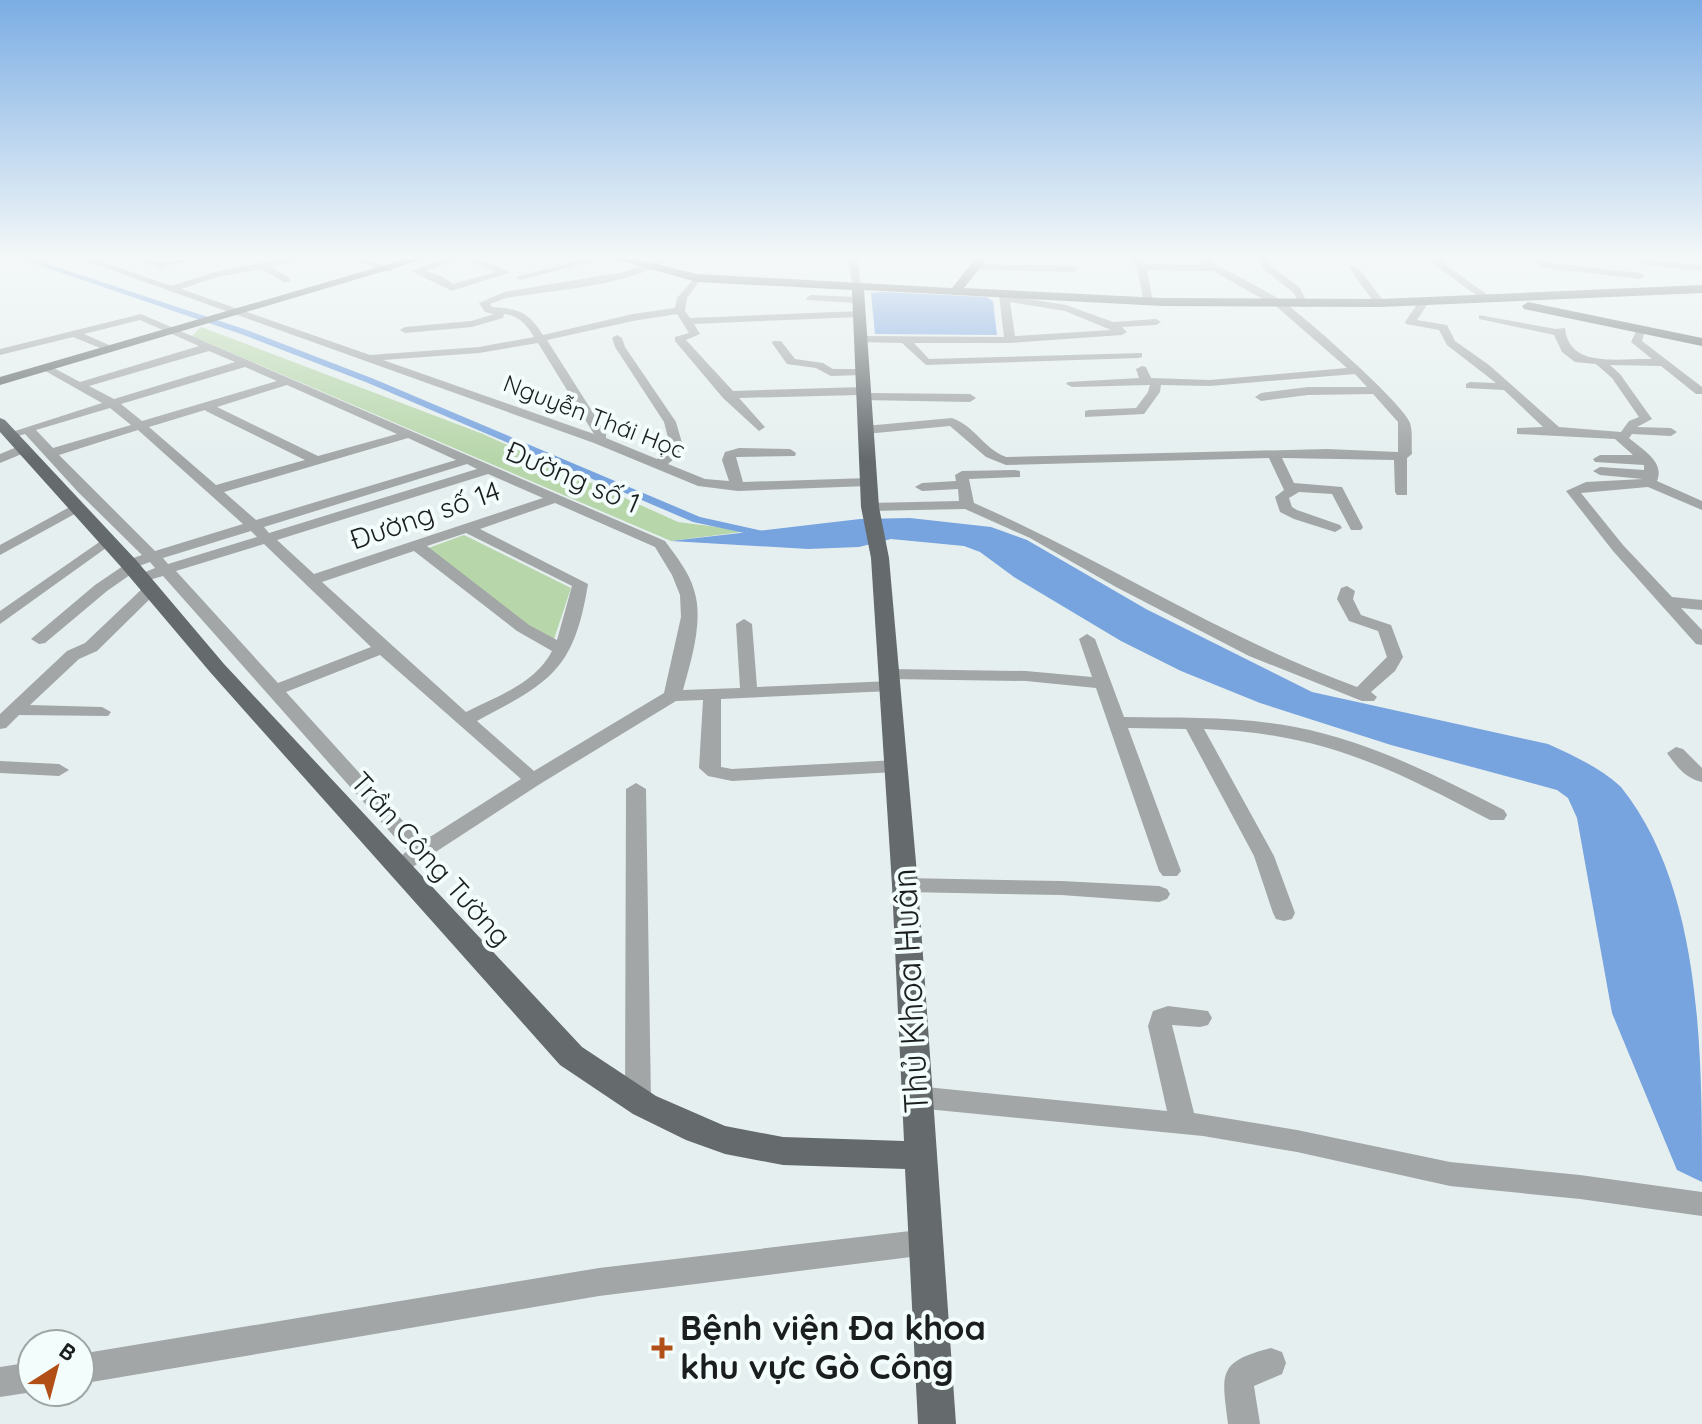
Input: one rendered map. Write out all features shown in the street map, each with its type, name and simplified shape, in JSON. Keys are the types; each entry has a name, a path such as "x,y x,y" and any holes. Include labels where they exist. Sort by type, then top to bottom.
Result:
{"main road":[{"path":"0,378 46,368 187,325"},
{"path":"859,325 871,509"},
{"path":"1625,325 1702,342"},
{"path":"0,378 178,328"},
{"name":"Trần Công Tường","path":"11,430 108,540 145,571 398,867 571,1056 638,1102 732,1142 782,1151 919,1155"},
{"name":"Thủ Khoa Huân","path":"871,509 880,558 905,885 937,1424"}],"street":[{"name":"Đường số 1","path":"0,352 103,325"},
{"name":"Đường số 1","path":"169,325 209,347 660,544 685,584 690,600 679,673 672,696"},
{"name":"Nguyễn Thái Học","path":"267,325 599,440 703,483 738,487 868,482"},
{"path":"405,330 448,325"},
{"path":"530,325 600,433 599,440"},
{"path":"370,359 408,352 487,350 623,325"},
{"path":"690,325 695,334 679,339 759,427"},
{"path":"732,334 733,325"},
{"path":"1008,325 1010,340"},
{"path":"1089,414 1140,411 1154,392 1138,355 1116,329 1106,325"},
{"path":"860,339 1010,340 1136,325"},
{"path":"865,430 952,422 961,426 1001,461 1405,454 1404,421 1358,370 1304,325"},
{"path":"1433,325 1443,327 1451,343 1485,367 1553,430"},
{"path":"1523,325 1560,331 1566,350 1579,360 1660,363"},
{"path":"1642,329 1636,342 1700,391"},
{"path":"72,333 105,347"},
{"path":"617,338 670,422 678,450 659,464"},
{"path":"905,339 926,362 1138,355"},
{"path":"777,343 791,362 819,365 831,373 862,372"},
{"path":"81,385 209,347"},
{"path":"1599,361 1616,376 1646,419 1633,424 1624,433"},
{"path":"0,459 11,430 245,363"},
{"path":"46,368 112,403 143,428 255,527 382,648 533,780"},
{"path":"1072,384 1151,381 1210,383 1358,370"},
{"path":"51,453 210,408 288,381"},
{"path":"1470,386 1506,387"},
{"path":"1261,397 1308,391 1379,390"},
{"path":"727,395 863,393 970,398"},
{"path":"210,408 316,460"},
{"name":"Trần Công Tường","path":"11,430 51,453 83,489 145,571 273,691 419,851"},
{"path":"1521,431 1553,430 1571,434 1671,432"},
{"path":"1624,433 1647,459 1651,479"},
{"path":"212,491 409,434"},
{"path":"738,487 730,455 739,452 790,453"},
{"path":"1273,454 1289,487 1337,490 1356,527"},
{"path":"1400,456 1402,492"},
{"path":"1647,459 1600,465 1651,479 1702,506"},
{"path":"39,639 101,588 255,527 468,460"},
{"path":"0,724 73,655 91,647 145,571 266,540 490,469"},
{"path":"922,487 963,486 1020,478"},
{"path":"1651,479 1586,486 1573,491 1618,548 1702,640"},
{"path":"963,486 967,505"},
{"path":"1294,489 1282,499 1288,512 1335,528"},
{"name":"Đường số 14","path":"309,581 557,498"},
{"path":"871,509 967,505 1035,535 1255,652 1363,695 1395,657 1385,628 1355,618 1345,599 1347,591"},
{"path":"0,551 77,507"},
{"path":"465,720 543,676 554,664 576,614 580,584 467,528"},
{"path":"0,619 108,540"},
{"path":"416,545 523,628 560,649"},
{"path":"1670,602 1702,605"},
{"path":"744,624 749,693"},
{"path":"1087,639 1170,871"},
{"path":"273,691 382,648"},
{"path":"398,867 419,851 672,696 749,693 889,680 1026,676 1102,683"},
{"path":"712,694 709,768 715,772 732,775 896,766"},
{"path":"16,710 102,712"},
{"path":"1118,722 1235,725 1296,732 1364,753 1497,815"},
{"path":"1193,725 1264,856 1284,913"},
{"path":"1676,753 1690,770 1702,776"},
{"path":"0,767 59,770"},
{"path":"636,789 638,1102"},
{"path":"905,885 1061,888 1159,894"},
{"path":"1183,1123 1160,1026 1161,1018 1168,1015 1200,1018"},
{"path":"916,1097 1183,1123 1297,1141 1450,1174 1580,1187 1693,1204"},
{"path":"96,1366 599,1282 927,1242"},
{"path":"1244,1424 1238,1381 1248,1369 1271,1363"}],"green space":[{"path":"201,327 483,434 678,522 749,531 671,541 192,336"},
{"path":"464,535 571,588 554,639 546,643 423,550"}],"water":[{"path":"874,325 996,325 997,335 875,334"},
{"path":"910,518 991,527 1027,540 1146,609 1312,692 1548,744 1586,762 1613,780 1648,828 1668,873 1682,922 1698,1026 1702,1182 1677,1170 1612,1013 1577,818 1568,798 1557,790 1391,745 1260,703 1181,671 1121,641 1014,577 980,552 964,546 891,539 859,547 808,549 671,541 860,519"}],"waterway":[{"path":"224,325 371,381 697,520 763,534"}],"place":[{"name":"Bệnh viện Đa khoa khu vực Gò Công","path":"662,1348"}]}
